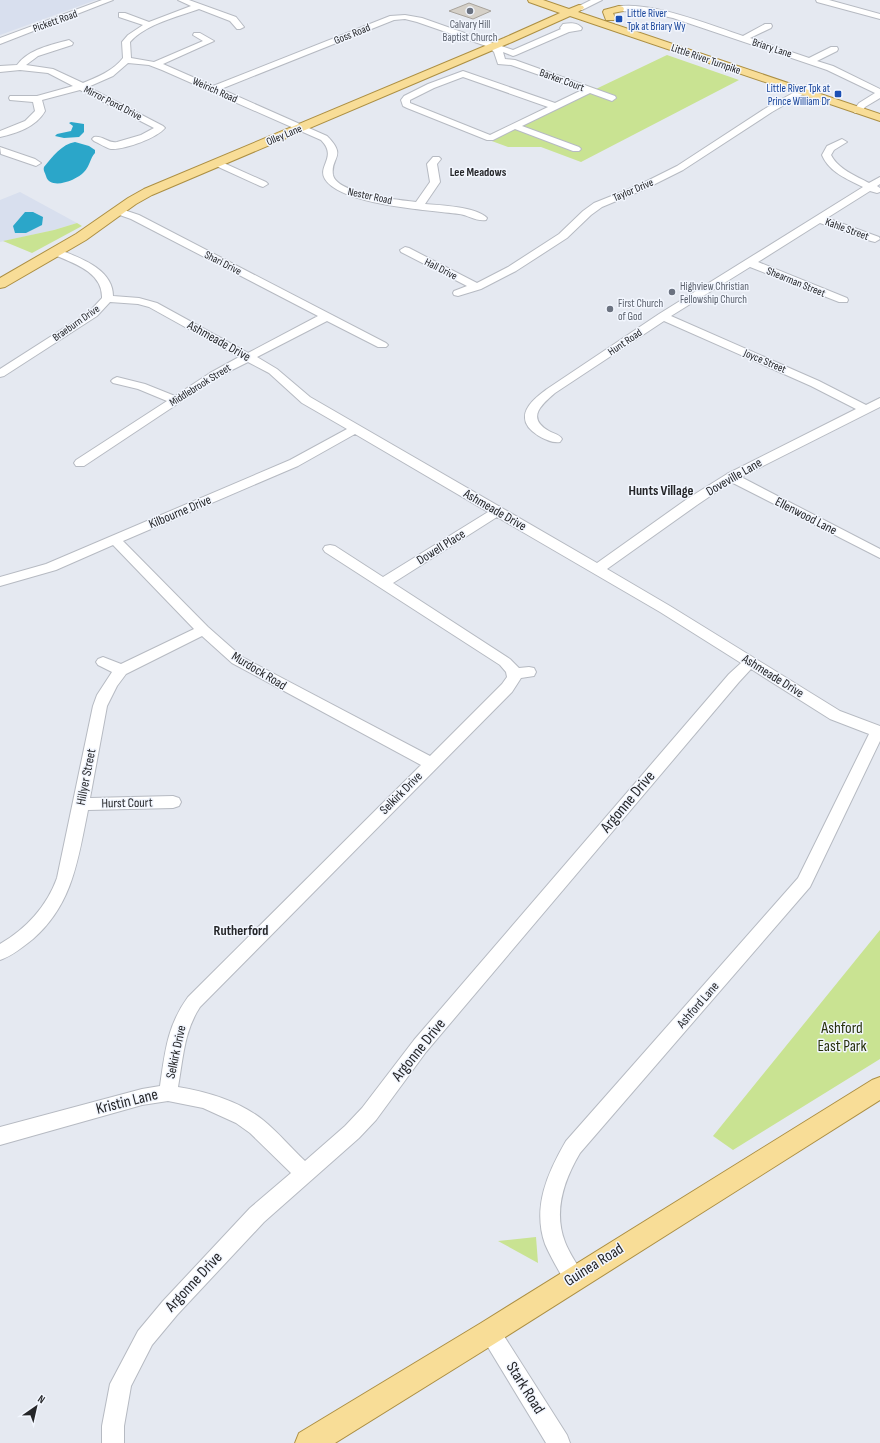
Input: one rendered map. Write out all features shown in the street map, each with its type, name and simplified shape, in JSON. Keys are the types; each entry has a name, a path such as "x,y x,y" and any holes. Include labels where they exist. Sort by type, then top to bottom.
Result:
{"main road":[{"name":"Little River Turnpike","path":"533,0 579,6 804,89 870,107 880,118"},
{"name":"Little River Turnpike","path":"555,0 579,6 804,89"},
{"name":"Olley Lane","path":"0,284 56,252 148,192 302,128 492,46 579,6"},
{"path":"610,18 608,12 619,9"},
{"name":"Guinea Road","path":"309,1443 490,1332 880,1087"}],"street":[{"name":"Pickett Road","path":"0,41 109,0"},
{"path":"182,0 233,19 240,27"},
{"path":"579,6 598,0"},
{"path":"820,0 880,17"},
{"path":"660,12 664,4"},
{"path":"13,98 37,98 80,87 106,76 126,60 128,56 126,44 128,39 134,33 149,25 199,6"},
{"name":"Briary Lane","path":"619,9 660,12 743,38 839,72 880,93"},
{"path":"139,14 125,16 149,25"},
{"name":"Goss Road","path":"214,89 394,18 419,20 492,46"},
{"path":"743,38 768,26"},
{"path":"492,46 513,53 566,30"},
{"path":"156,64 210,41 196,35"},
{"path":"20,67 24,60 32,55 69,43"},
{"name":"Barker Court","path":"492,46 498,52 501,62 512,62 612,98"},
{"path":"810,61 834,49"},
{"path":"512,62 514,56 513,53"},
{"name":"Weirich Road","path":"126,60 156,64 302,128"},
{"name":"Mirror Pond Drive","path":"0,69 20,67 50,71 160,128 128,142 112,146 97,139"},
{"path":"555,106 468,75 458,75 429,87 407,98 406,100 406,104 490,138 589,90"},
{"path":"412,80 429,87"},
{"name":"Taylor Drive","path":"458,293 477,287 512,269 563,236 587,213 598,205 642,187 680,168 804,89"},
{"path":"870,107 880,93"},
{"path":"0,134 26,124 35,118 40,111 37,98"},
{"path":"514,126 576,150"},
{"name":"Nester Road","path":"302,128 324,138 331,146 334,156 328,175 331,181 338,188 361,196 459,211 482,218"},
{"path":"842,142 829,150 828,157 830,163 840,172 877,186"},
{"path":"0,150 10,155 26,158 36,163"},
{"path":"419,205 434,182 432,164 436,159"},
{"path":"217,163 263,184"},
{"name":"Hunt Road","path":"556,439 541,433 533,425 532,412 536,404 551,391 663,316 820,219 877,186"},
{"name":"Shari Drive","path":"118,211 135,217 382,345"},
{"name":"Kahle Street","path":"820,219 876,239"},
{"name":"Hall Drive","path":"405,250 477,287"},
{"name":"Braeburn Drive","path":"0,374 19,360 93,314 107,299 107,285 100,276 56,252"},
{"name":"Shearman Street","path":"750,263 844,300"},
{"name":"Ashmeade Drive","path":"107,299 139,301 154,305 273,371 306,400 598,569 835,715 879,732"},
{"name":"Middlebrook Street","path":"80,463 219,372 326,316"},
{"name":"Joyce Street","path":"663,316 684,327 830,390 865,409"},
{"path":"117,381 142,386 175,400"},
{"name":"Doveville Lane","path":"598,569 692,502 731,477 880,402"},
{"name":"Kilbourne Drive","path":"0,582 51,567 294,463 355,429"},
{"name":"Ellenwood Lane","path":"731,477 880,554"},
{"name":"Dowell Place","path":"384,583 498,511"},
{"name":"Murdock Road","path":"115,540 203,630 226,651 249,667 431,763"},
{"name":"Selkirk Drive","path":"168,1093 177,1036 184,1016 194,1002 506,688 513,679 522,672 330,549"},
{"name":"Hillyer Street","path":"0,953 20,940 34,927 55,901 66,875 102,700 111,683 122,670 203,630"},
{"path":"103,662 122,670"},
{"name":"Argonne Drive","path":"113,1443 113,1426 122,1384 145,1338 170,1308 257,1215 304,1172 352,1132 369,1114 425,1040 734,678 750,662"},
{"name":"Ashford Lane","path":"574,1278 555,1244 550,1224 553,1190 558,1174 566,1158 573,1148 804,882 879,732"},
{"name":"Hurst Court","path":"81,804 173,802"},
{"name":"Kristin Lane","path":"0,1136 142,1097 168,1093 205,1100 243,1117 257,1127 304,1172"},
{"name":"Stark Road","path":"490,1332 560,1443"}],"shaded area":[{"path":"0,0 96,0 0,35"},
{"path":"20,192 77,223 54,230 0,242 0,200"}],"green space":[{"path":"667,55 739,80 581,162 541,147 508,147 489,140"},
{"path":"77,223 82,226 32,253 3,241 54,230"},
{"name":"Ashford East Park","path":"880,930 880,1059 733,1150 713,1136"},
{"path":"536,1237 538,1263 498,1241"}],"water":[{"path":"69,123 84,124 84,132 79,137 64,138 55,136 57,134 71,131 73,126"},
{"path":"75,142 89,146 95,150 95,153 86,170 76,178 64,183 53,183 48,180 44,167 62,148"},
{"path":"25,212 33,212 43,217 42,225 26,233 15,233 13,226"}],"building":[{"name":"Calvary Hill Baptist Church","path":"469,3 491,11 473,19 449,11"}],"place":[{"name":"Calvary Hill Baptist Church","path":"470,11"},
{"name":"Little River Tpk at Briary Wy","path":"619,19"},
{"name":"Little River Tpk at Prince William Dr","path":"838,94"},
{"name":"Highview Christian Fellowship Church","path":"672,292"},
{"name":"First Church of God","path":"610,309"}],"district":[{"name":"Lee Meadows","path":"478,172"},
{"name":"Hunts Village","path":"661,490"},
{"name":"Rutherford","path":"241,930"}]}
